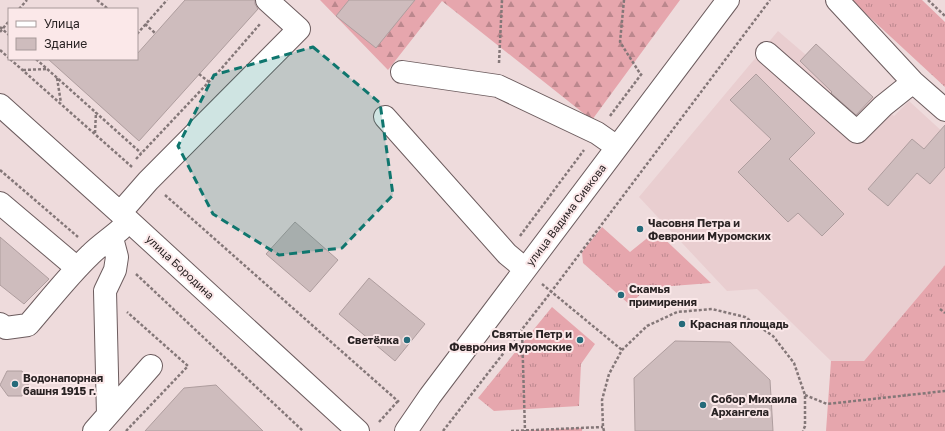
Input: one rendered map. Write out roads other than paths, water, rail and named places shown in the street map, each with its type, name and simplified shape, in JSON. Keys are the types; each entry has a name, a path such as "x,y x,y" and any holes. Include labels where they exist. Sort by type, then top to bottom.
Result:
{"street":[{"name":"улица Вадима Сивкова","path":"406,431 430,396 728,0"},
{"path":"837,0 913,82 945,110"},
{"path":"108,415 105,292 111,253 125,217 148,181 299,28 271,3"},
{"path":"767,53 857,132 883,106 913,82"},
{"path":"402,72 498,86 598,133 617,147"},
{"name":"улица Бородина","path":"0,105 125,217 358,431"},
{"path":"385,117 506,254 525,269"},
{"path":"0,203 77,268"},
{"path":"0,324 6,328 28,325 77,268 111,253"},
{"path":"111,253 120,298"},
{"path":"94,431 151,366"}],"place":[{"name":"Часовня Петра и Февронии Муромских","path":"640,229"},
{"name":"Скамья примирения","path":"621,295"},
{"name":"Красная площадь","path":"682,324"},
{"name":"Светёлка","path":"407,340"},
{"name":"Святые Петр и Феврония Муромские","path":"580,340"},
{"name":"Водонапорная башня 1915 г.","path":"15,384"},
{"name":"Собор Михаила Архангела","path":"703,405"}]}
